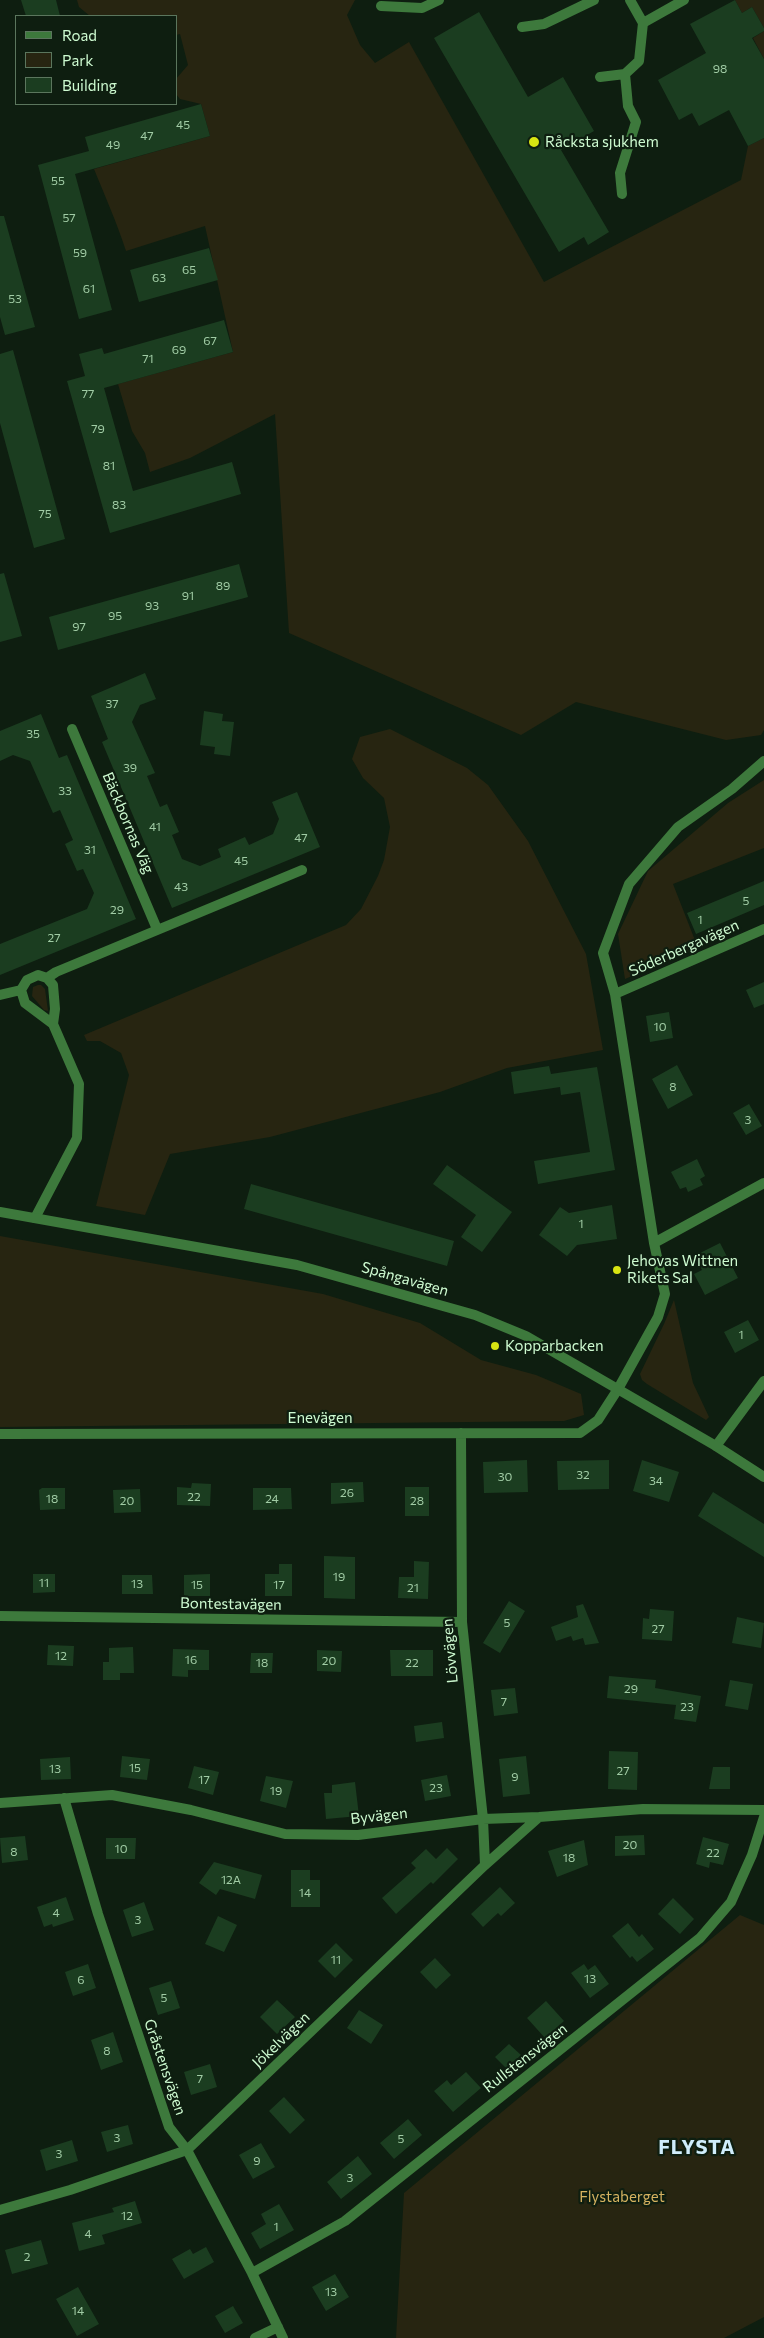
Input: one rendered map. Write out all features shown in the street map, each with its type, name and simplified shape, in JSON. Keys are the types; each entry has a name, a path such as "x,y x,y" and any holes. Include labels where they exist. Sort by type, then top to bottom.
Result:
{"street":[{"path":"381,6 422,8 439,0"},
{"path":"522,27 544,24 594,0"},
{"path":"600,78 624,74 639,61 643,23 630,0"},
{"path":"643,23 684,0"},
{"path":"622,194 620,172 636,122 628,106 624,74"},
{"name":"Bäckbornas Väg","path":"72,729 157,929"},
{"path":"618,1389 658,1317 665,1294 654,1243 615,994 603,953 629,884 678,827 732,789 764,761"},
{"path":"47,978 56,972 157,929 302,870"},
{"name":"Söderbergavägen","path":"615,994 764,929"},
{"path":"0,995 21,990 27,980 38,976 47,978 53,985 55,1009 53,1024"},
{"path":"21,990 25,1003 53,1024 79,1084 77,1138 35,1218"},
{"path":"654,1243 764,1183"},
{"name":"Spångavägen","path":"0,1212 297,1265 435,1302 526,1336 716,1446 764,1477"},
{"path":"716,1446 764,1381"},
{"name":"Enevägen","path":"0,1434 580,1433 598,1420 618,1389"},
{"name":"Lövvägen","path":"461,1433 462,1622 483,1819 485,1865"},
{"name":"Bontestavägen","path":"0,1616 462,1622"},
{"name":"Byvägen","path":"0,1803 112,1795 191,1810 285,1834 358,1835 483,1819 643,1809 764,1810"},
{"name":"Gråstensvägen","path":"64,1798 98,1914 169,2127 187,2150 252,2273 283,2338"},
{"name":"Jökelvägen","path":"0,2210 70,2190 187,2150 453,1898 485,1865 539,1817"},
{"name":"Rullstensvägen","path":"252,2273 345,2221 700,1938 731,1902 752,1855 764,1817"},
{"path":"255,2338 278,2328"}],"green space":[{"path":"77,0 355,0 347,15 360,45 375,63 409,42 544,282 741,180 748,146 764,138 764,730 761,735 726,740 576,702 521,735 289,633 275,414 190,458 150,472 145,453 132,431 118,384 233,352 205,226 126,251 94,169 210,136 201,104 180,99 178,96 178,77 188,65 180,34 178,34 178,15 89,15 79,7"},
{"path":"735,0 764,0 764,28 752,7 742,13"},
{"path":"764,31 764,59 753,38"},
{"path":"390,729 467,768 488,785 528,841 586,954 603,1050 507,1068 440,1092 270,1137 170,1154 145,1215 96,1206 129,1075 121,1053 100,1041 87,1041 84,1035 346,925 361,909 378,876 384,860 390,827 384,798 363,778 352,759 360,737"},
{"path":"764,780 764,848 673,884 698,948 625,979 618,934 648,871 728,803"},
{"path":"38,985 45,989 48,1011 44,1010 32,996 33,987"},
{"path":"0,1236 323,1294 420,1323 481,1360 536,1375 581,1394 584,1415 564,1421 0,1427"},
{"path":"674,1300 693,1383 709,1417 706,1420 647,1384 642,1380 640,1374"},
{"name":"Flystaberget","path":"740,1915 764,1925 764,2317 724,2338 396,2338 404,2193"}],"building":[{"path":"21,0 56,0 60,15 26,15"},
{"path":"735,0 742,13 752,7 764,28 764,31 752,38 764,59 764,138 748,146 729,110 699,126 692,113 679,120 658,80 706,53 690,24"},
{"path":"479,12 528,97 563,77 594,131 561,150 609,232 588,245 584,237 559,252 434,38"},
{"path":"201,104 210,136 75,174 112,310 79,319 38,165 89,151 85,137"},
{"path":"0,216 4,216 35,327 5,335 0,317"},
{"path":"209,248 218,280 139,302 130,270"},
{"path":"224,320 233,352 104,388 133,491 232,462 241,494 110,533 67,381 85,376 79,354 102,348 104,354"},
{"path":"13,350 65,539 34,548 0,423 0,354"},
{"path":"239,564 248,597 58,650 49,617"},
{"path":"4,573 22,636 0,642 0,574"},
{"path":"145,673 156,699 140,705 132,722 155,773 147,776 160,807 167,804 179,832 172,835 182,859 200,866 221,857 218,849 245,837 249,845 273,834 279,819 272,802 297,792 320,847 172,908 102,742 108,739 91,696"},
{"path":"204,711 223,714 222,721 234,722 230,756 214,754 215,747 200,745"},
{"path":"41,714 59,758 67,755 136,919 0,975 0,944 87,909 94,893 83,869 77,871 65,844 73,840 60,810 53,813 30,761 13,755 0,761 0,731"},
{"path":"764,881 764,905 696,934 687,913"},
{"path":"764,982 764,1004 754,1008 746,990"},
{"path":"669,1012 673,1038 650,1042 646,1016"},
{"path":"677,1065 693,1095 668,1109 652,1079"},
{"path":"549,1066 551,1074 597,1067 615,1170 538,1184 534,1161 590,1152 580,1092 561,1095 560,1087 514,1094 511,1072"},
{"path":"749,1104 762,1126 746,1135 733,1113"},
{"path":"697,1159 705,1176 700,1179 703,1185 688,1192 686,1187 680,1189 671,1172"},
{"path":"447,1165 512,1212 482,1252 461,1237 476,1215 433,1184"},
{"path":"251,1184 454,1241 447,1266 244,1209"},
{"path":"612,1205 617,1239 577,1245 567,1256 539,1235 560,1207 569,1213"},
{"path":"720,1243 738,1278 705,1295 694,1274 702,1270 697,1261 703,1258 700,1253"},
{"path":"748,1320 759,1340 735,1353 724,1332"},
{"path":"527,1460 528,1492 484,1493 483,1462"},
{"path":"609,1460 609,1489 558,1490 557,1461"},
{"path":"642,1460 679,1472 669,1502 633,1491"},
{"path":"363,1482 364,1502 331,1504 331,1483"},
{"path":"192,1483 211,1484 210,1506 177,1505 177,1487 191,1488"},
{"path":"405,1487 429,1487 429,1516 405,1516"},
{"path":"42,1488 65,1488 65,1509 40,1510 39,1490"},
{"path":"253,1488 291,1488 292,1509 253,1510"},
{"path":"140,1489 141,1512 114,1513 113,1490"},
{"path":"713,1492 764,1524 764,1557 698,1516"},
{"path":"324,1556 355,1557 355,1599 324,1598"},
{"path":"414,1561 429,1562 428,1599 398,1598 399,1577 414,1577"},
{"path":"279,1564 292,1564 292,1596 265,1596 265,1574 279,1574"},
{"path":"33,1574 55,1574 55,1592 33,1593"},
{"path":"210,1574 210,1596 184,1596 184,1575"},
{"path":"122,1575 152,1575 153,1594 122,1594"},
{"path":"509,1601 525,1611 500,1653 483,1643"},
{"path":"583,1604 599,1643 585,1645 583,1638 573,1641 571,1636 556,1641 551,1627 578,1617 576,1606"},
{"path":"650,1609 674,1611 672,1641 642,1639 643,1618 649,1619"},
{"path":"737,1617 764,1623 761,1648 732,1643"},
{"path":"48,1645 74,1646 73,1666 47,1665"},
{"path":"133,1647 134,1673 120,1673 120,1680 103,1680 103,1662 109,1662 109,1648"},
{"path":"173,1649 209,1650 209,1670 188,1670 188,1677 172,1676"},
{"path":"317,1650 342,1651 341,1672 317,1671"},
{"path":"390,1650 433,1650 433,1676 391,1676"},
{"path":"251,1653 273,1653 272,1673 250,1673"},
{"path":"609,1676 656,1680 655,1688 701,1696 696,1722 674,1719 676,1705 607,1698"},
{"path":"730,1680 753,1684 748,1710 725,1706"},
{"path":"515,1688 518,1713 494,1716 491,1690"},
{"path":"442,1722 444,1738 416,1742 414,1726"},
{"path":"609,1751 638,1752 637,1790 608,1789"},
{"path":"122,1756 150,1759 147,1780 120,1777"},
{"path":"526,1756 530,1794 503,1797 499,1759"},
{"path":"70,1757 71,1779 41,1780 40,1759"},
{"path":"194,1766 219,1772 213,1795 188,1788"},
{"path":"713,1767 730,1767 730,1789 709,1789"},
{"path":"447,1775 451,1796 425,1801 421,1780"},
{"path":"266,1776 293,1781 286,1808 260,1801"},
{"path":"355,1782 359,1816 326,1819 324,1793 332,1793 332,1785"},
{"path":"644,1835 645,1855 615,1856 615,1836"},
{"path":"25,1836 28,1860 2,1863 0,1838"},
{"path":"703,1837 729,1844 723,1865 710,1862 709,1868 696,1864"},
{"path":"106,1838 136,1838 135,1859 106,1859"},
{"path":"584,1840 588,1865 557,1877 548,1851"},
{"path":"447,1848 458,1859 433,1884 431,1882 396,1914 382,1898 416,1868 411,1863 426,1849 436,1859"},
{"path":"214,1862 262,1875 255,1899 220,1889 216,1895 199,1883"},
{"path":"291,1870 310,1870 310,1880 320,1880 320,1907 291,1907"},
{"path":"500,1887 515,1903 501,1916 498,1913 483,1927 471,1914"},
{"path":"66,1897 74,1920 53,1927 52,1924 44,1927 37,1907"},
{"path":"673,1898 694,1919 680,1934 658,1914"},
{"path":"144,1902 154,1930 132,1937 123,1910"},
{"path":"218,1916 237,1925 224,1952 205,1944"},
{"path":"628,1923 639,1937 642,1934 654,1949 637,1962 632,1956 630,1958 612,1936"},
{"path":"336,1943 353,1960 335,1978 318,1961"},
{"path":"435,1958 451,1975 436,1989 420,1972"},
{"path":"88,1964 96,1988 73,1996 65,1972"},
{"path":"584,1964 588,1970 595,1965 609,1984 590,1998 571,1973"},
{"path":"171,1981 180,2008 158,2015 149,1988"},
{"path":"277,2000 295,2017 277,2034 260,2017"},
{"path":"546,2001 564,2021 545,2038 527,2018"},
{"path":"359,2010 383,2025 371,2044 347,2028"},
{"path":"113,2032 123,2062 101,2070 91,2040"},
{"path":"509,2044 521,2055 507,2069 495,2057"},
{"path":"210,2064 217,2087 191,2095 184,2072"},
{"path":"466,2072 481,2088 453,2112 434,2091 447,2080 451,2085"},
{"path":"284,2097 305,2120 290,2134 269,2111"},
{"path":"408,2119 422,2135 394,2159 380,2143"},
{"path":"128,2125 133,2144 107,2152 101,2132"},
{"path":"72,2140 78,2161 46,2171 40,2150"},
{"path":"261,2143 275,2167 253,2179 239,2155"},
{"path":"358,2156 372,2174 341,2199 327,2182"},
{"path":"135,2201 142,2223 102,2235 105,2244 79,2251 72,2223 114,2212 112,2208"},
{"path":"279,2204 294,2230 260,2249 251,2233 266,2224 261,2214"},
{"path":"41,2240 48,2264 12,2274 5,2250"},
{"path":"206,2247 214,2262 184,2279 172,2259 190,2249 193,2254"},
{"path":"335,2274 349,2297 326,2311 312,2287"},
{"path":"78,2287 99,2324 77,2336 56,2299"},
{"path":"233,2306 243,2323 225,2333 215,2316"}],"place":[{"name":"Råcksta sjukhem","path":"534,142"},
{"name":"Jehovas Wittnen Rikets Sal","path":"617,1270"},
{"name":"Kopparbacken","path":"495,1346"}],"district":[{"name":"FLYSTA","path":"697,2147"}]}
